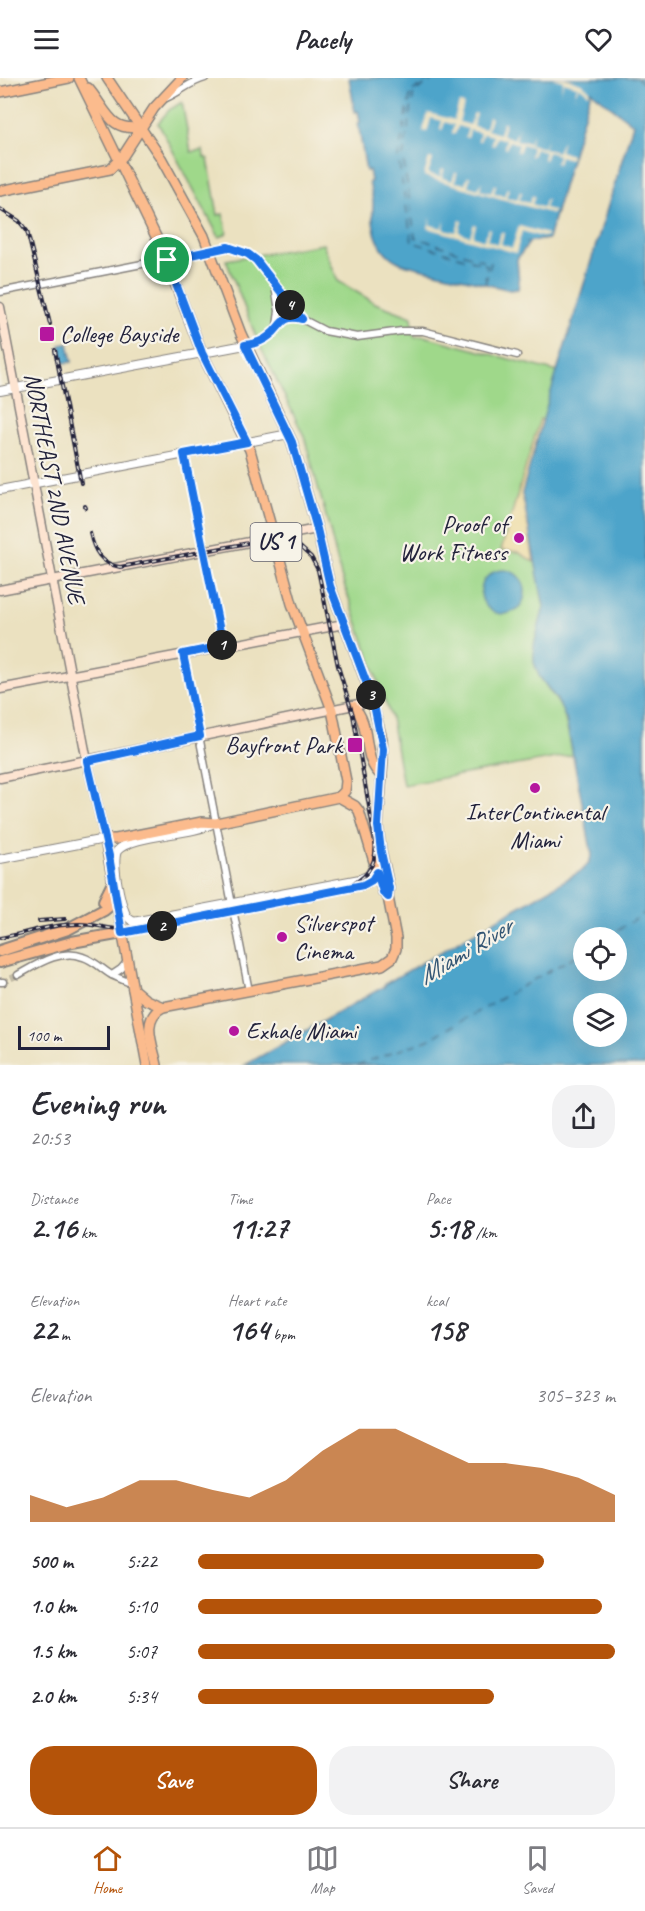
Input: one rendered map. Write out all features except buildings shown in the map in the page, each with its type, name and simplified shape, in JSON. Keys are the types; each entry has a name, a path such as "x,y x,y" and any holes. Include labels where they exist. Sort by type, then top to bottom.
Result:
{"highway":[{"path":"91,916 104,901 113,882"},
{"path":"0,951 68,929 101,912 119,899"},
{"path":"0,962 78,941 122,933"}],"main road":[{"path":"0,92 69,78"},
{"path":"80,78 114,123 123,128 141,127"},
{"name":"US 1","path":"80,78 118,162 167,260 202,353 247,442 275,536 290,597 332,710 346,781 345,791 339,797"},
{"name":"US 1","path":"107,78 173,179 210,250 245,345 290,434 317,529 330,586 373,700 382,745 378,826 396,938 396,949 392,958 382,965 163,1007"},
{"path":"170,88 172,78"},
{"path":"0,191 106,171 118,162 170,88 182,78"},
{"path":"0,186 11,189"},
{"name":"NORTHEAST 2ND AVENUE","path":"0,308 70,676 105,839"},
{"path":"0,590 317,529"},
{"path":"0,690 344,624"},
{"path":"0,778 354,706 373,700"},
{"path":"354,706 360,714 371,764 382,776"},
{"path":"157,1065 148,1047 132,986 118,916 119,899 113,882 105,839 116,839 202,822 216,822 339,797 355,806 359,811 383,892 388,897"},
{"path":"376,867 381,852"},
{"path":"132,986 146,1000 163,1007"},
{"path":"147,1065 149,1022 153,1014 163,1007"}],"street":[{"path":"161,100 177,93 194,81 205,78"},
{"path":"0,292 228,247 248,254 264,269 302,319"},
{"path":"0,391 264,340 274,332 276,327 279,306 274,284"},
{"path":"276,327 288,318 302,319 325,331 346,336 423,330 517,355"},
{"path":"0,490 290,434"},
{"path":"184,454 223,646"},
{"path":"183,654 249,991"},
{"path":"143,930 128,918 119,899 115,859 117,851 128,843 202,829 216,822"},
{"path":"0,859 105,839"},
{"path":"122,933 360,879 371,874 376,867"},
{"path":"133,922 233,908"},
{"path":"18,975 39,963 70,954 86,958 132,986"},
{"path":"112,975 128,961"}],"green space":[{"path":"182,102 191,152 203,150 204,157 208,159 218,215 223,214 227,232 219,237 158,123 169,110"},
{"name":"Bayfront Park","path":"323,244 338,281 375,303 412,317 414,337 424,336 558,372 523,488 523,498 544,607 534,645 534,662 539,676 563,710 573,755 403,785 391,718 341,576 304,436 258,342 226,260"}],"sand":[{"path":"540,419 543,420 523,493 534,562 518,552 501,550"}],"water":[{"name":"Miami River","path":"349,78 645,78 645,1065 245,1065 583,870 592,855 566,719 557,700 539,676 534,662 534,645 544,607 522,493 633,124 591,91 548,239 527,242 529,243 517,259 518,289 510,290 403,264 387,254 378,240 373,223 373,200 369,182 371,181 369,170 366,171 358,111 355,112"},
{"path":"68,343 72,362 63,363 60,345"},
{"path":"503,570 512,571 519,576 524,583 524,601 519,608 512,613 503,614 494,613 487,608 482,601 481,592 482,583 487,576 494,571"}],"pier":[{"path":"552,78 565,78 581,83 590,90 589,94 579,86 574,98 577,86 564,82 560,94 563,81"},
{"path":"459,103 464,104 459,122 470,125 474,113 477,114 473,126 485,129 488,117 491,118 487,130 499,134 505,122 502,135 514,139 519,127 516,140 529,143 533,132 530,144 543,148 548,136 544,148 557,152 563,140 560,151 571,155 570,159 560,156 558,164 556,163 558,155 548,152 545,160 543,159 545,151 535,148 530,156 532,147 522,144 517,152 519,144 509,141 506,149 504,148 506,140 496,137 494,145 491,144 493,136 483,133 478,141 480,133 470,130 468,138 465,137 468,129 458,126 455,134 452,133 454,125 445,122 442,130 440,129 442,121 431,118 427,132 423,131 428,113 454,120"},
{"path":"429,158 433,159 428,174 440,177 442,169 444,170 442,178 452,181 457,173 455,182 465,184 468,176 470,177 468,186 478,189 482,181 480,190 491,193 496,185 494,193 504,196 507,188 509,189 506,197 517,200 522,192 519,200 530,203 532,196 535,196 532,204 543,208 547,200 545,208 554,211 553,214 424,176"},
{"path":"431,217 430,225 442,228 445,221 444,229 456,232 460,220 462,221 459,232 470,236 474,224 476,225 473,236 484,240 488,228 490,229 487,240 497,244 501,232 504,233 501,244 512,248 519,226 547,234 547,236 542,237 522,231 516,253 428,228"}],"ferry route":[{"path":"431,78 411,92 398,157 412,242 487,265 485,279"},
{"path":"436,78 414,92 403,157 415,237 491,263 485,284"},
{"path":"637,78 645,85"},
{"path":"623,927 645,913"},
{"path":"357,1065 428,1040 573,957"}],"tunnel":[{"path":"3,982 18,975"}],"railway":[{"path":"0,209 19,221 27,231 50,324"},
{"path":"55,350 81,483"},
{"path":"0,938 70,924 131,929 342,888 363,877 374,858 375,841 353,715 338,666 318,570 311,557 300,547 283,540 270,539 120,567 108,563 99,556 90,533"},
{"path":"39,921 65,919"}],"place":[{"name":"College Bayside","path":"47,334"},
{"name":"Proof of Work Fitness","path":"519,538"},
{"name":"Bayfront Park","path":"355,745"},
{"name":"InterContinental Miami","path":"535,788"},
{"name":"Silverspot Cinema","path":"282,937"},
{"name":"Exhale Miami","path":"234,1031"}],"route":[{"path":"218,248 237,249 256,260 302,319 292,317 285,319 264,340 256,344 245,345 287,427 317,529 330,586 373,700 383,749 379,840 389,888 388,897 383,892 377,872 369,883 363,885 122,933 109,856 87,761 200,736 183,654 223,646 184,454 247,442 202,353 167,260 218,248"}]}
